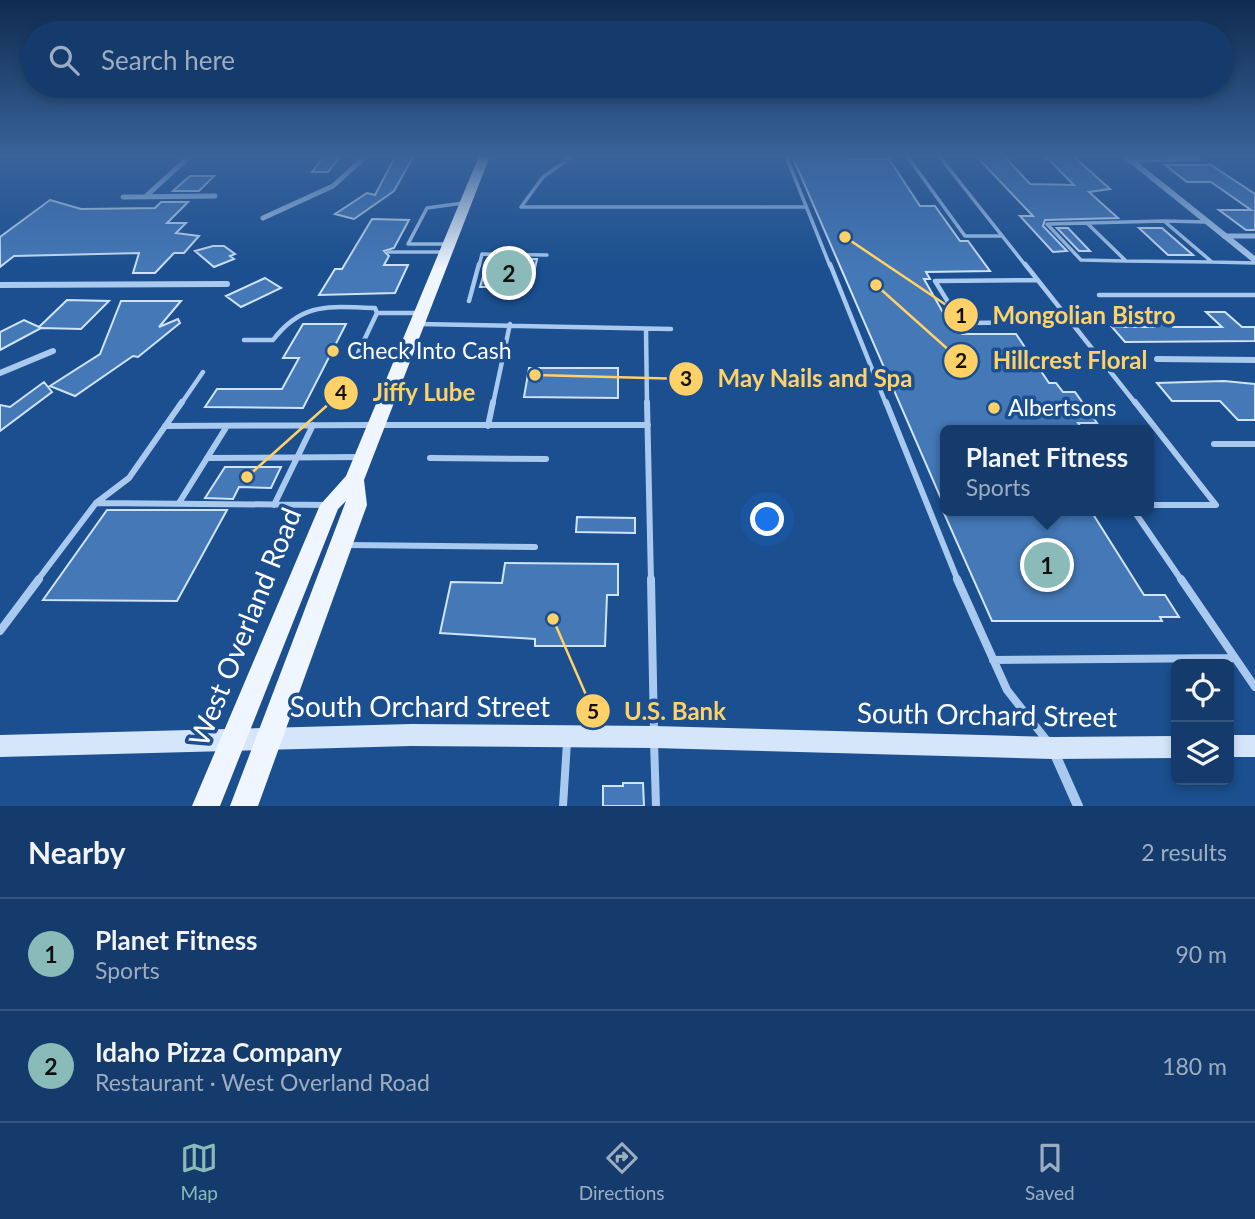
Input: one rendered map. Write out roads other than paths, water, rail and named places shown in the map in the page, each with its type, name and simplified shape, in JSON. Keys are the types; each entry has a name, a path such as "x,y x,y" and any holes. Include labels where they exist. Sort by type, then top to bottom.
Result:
{"main road":[{"name":"West Overland Road","path":"206,806 330,505 354,480 364,457 470,194"},
{"name":"West Overland Road","path":"244,806 356,506 354,480"},
{"name":"South Orchard Street","path":"0,746 270,737 568,736 1053,748 1171,747"},
{"path":"1234,746 1255,746"}],"street":[{"path":"145,197 149,194"},
{"path":"263,218 284,211 316,194"},
{"path":"1172,194 1255,262"},
{"path":"123,197 215,195"},
{"path":"1224,236 1255,236"},
{"path":"0,285 227,284"},
{"path":"0,373 53,351"},
{"path":"1157,359 1255,360"},
{"path":"1053,748 1078,806"}],"lane":[{"path":"529,194 521,207 806,206"},
{"path":"801,194 963,594 1007,690 1053,748"},
{"path":"934,194 965,236 1002,236"},
{"path":"969,194 1152,425"},
{"path":"448,248 408,244 427,208 467,202"},
{"path":"1164,221 1212,262"},
{"path":"1207,222 1047,224 1080,260 1255,262"},
{"path":"1087,223 1126,261"},
{"path":"388,251 448,248"},
{"path":"468,301 482,254 547,255"},
{"path":"1037,281 935,281 961,323 1070,322"},
{"path":"1099,295 1255,295"},
{"path":"244,340 273,340 283,325 305,309 375,308 377,313"},
{"path":"377,313 419,319 538,324 553,328 671,329"},
{"path":"358,353 377,313"},
{"path":"488,426 510,324"},
{"path":"646,329 656,806"},
{"path":"0,631 96,503 129,478 203,372"},
{"path":"274,505 313,425"},
{"path":"165,426 648,425"},
{"path":"178,504 227,426"},
{"path":"1154,428 1216,506 1154,506"},
{"path":"1214,444 1255,444"},
{"path":"207,458 364,457"},
{"path":"430,458 546,459"},
{"path":"96,503 330,505"},
{"path":"1137,516 1255,687"},
{"path":"341,545 535,547"},
{"path":"993,660 1235,658"},
{"path":"563,806 568,736"}],"place":[{"name":"Mongolian Bistro","path":"845,237"},
{"name":"Idaho Pizza Company","path":"509,273"},
{"name":"Hillcrest Floral","path":"876,285"},
{"name":"Check Into Cash","path":"333,351"},
{"name":"May Nails and Spa","path":"535,375"},
{"name":"Albertsons","path":"994,408"},
{"name":"Jiffy Lube","path":"247,477"},
{"name":"Planet Fitness","path":"1047,565"},
{"name":"U.S. Bank","path":"553,619"}]}
